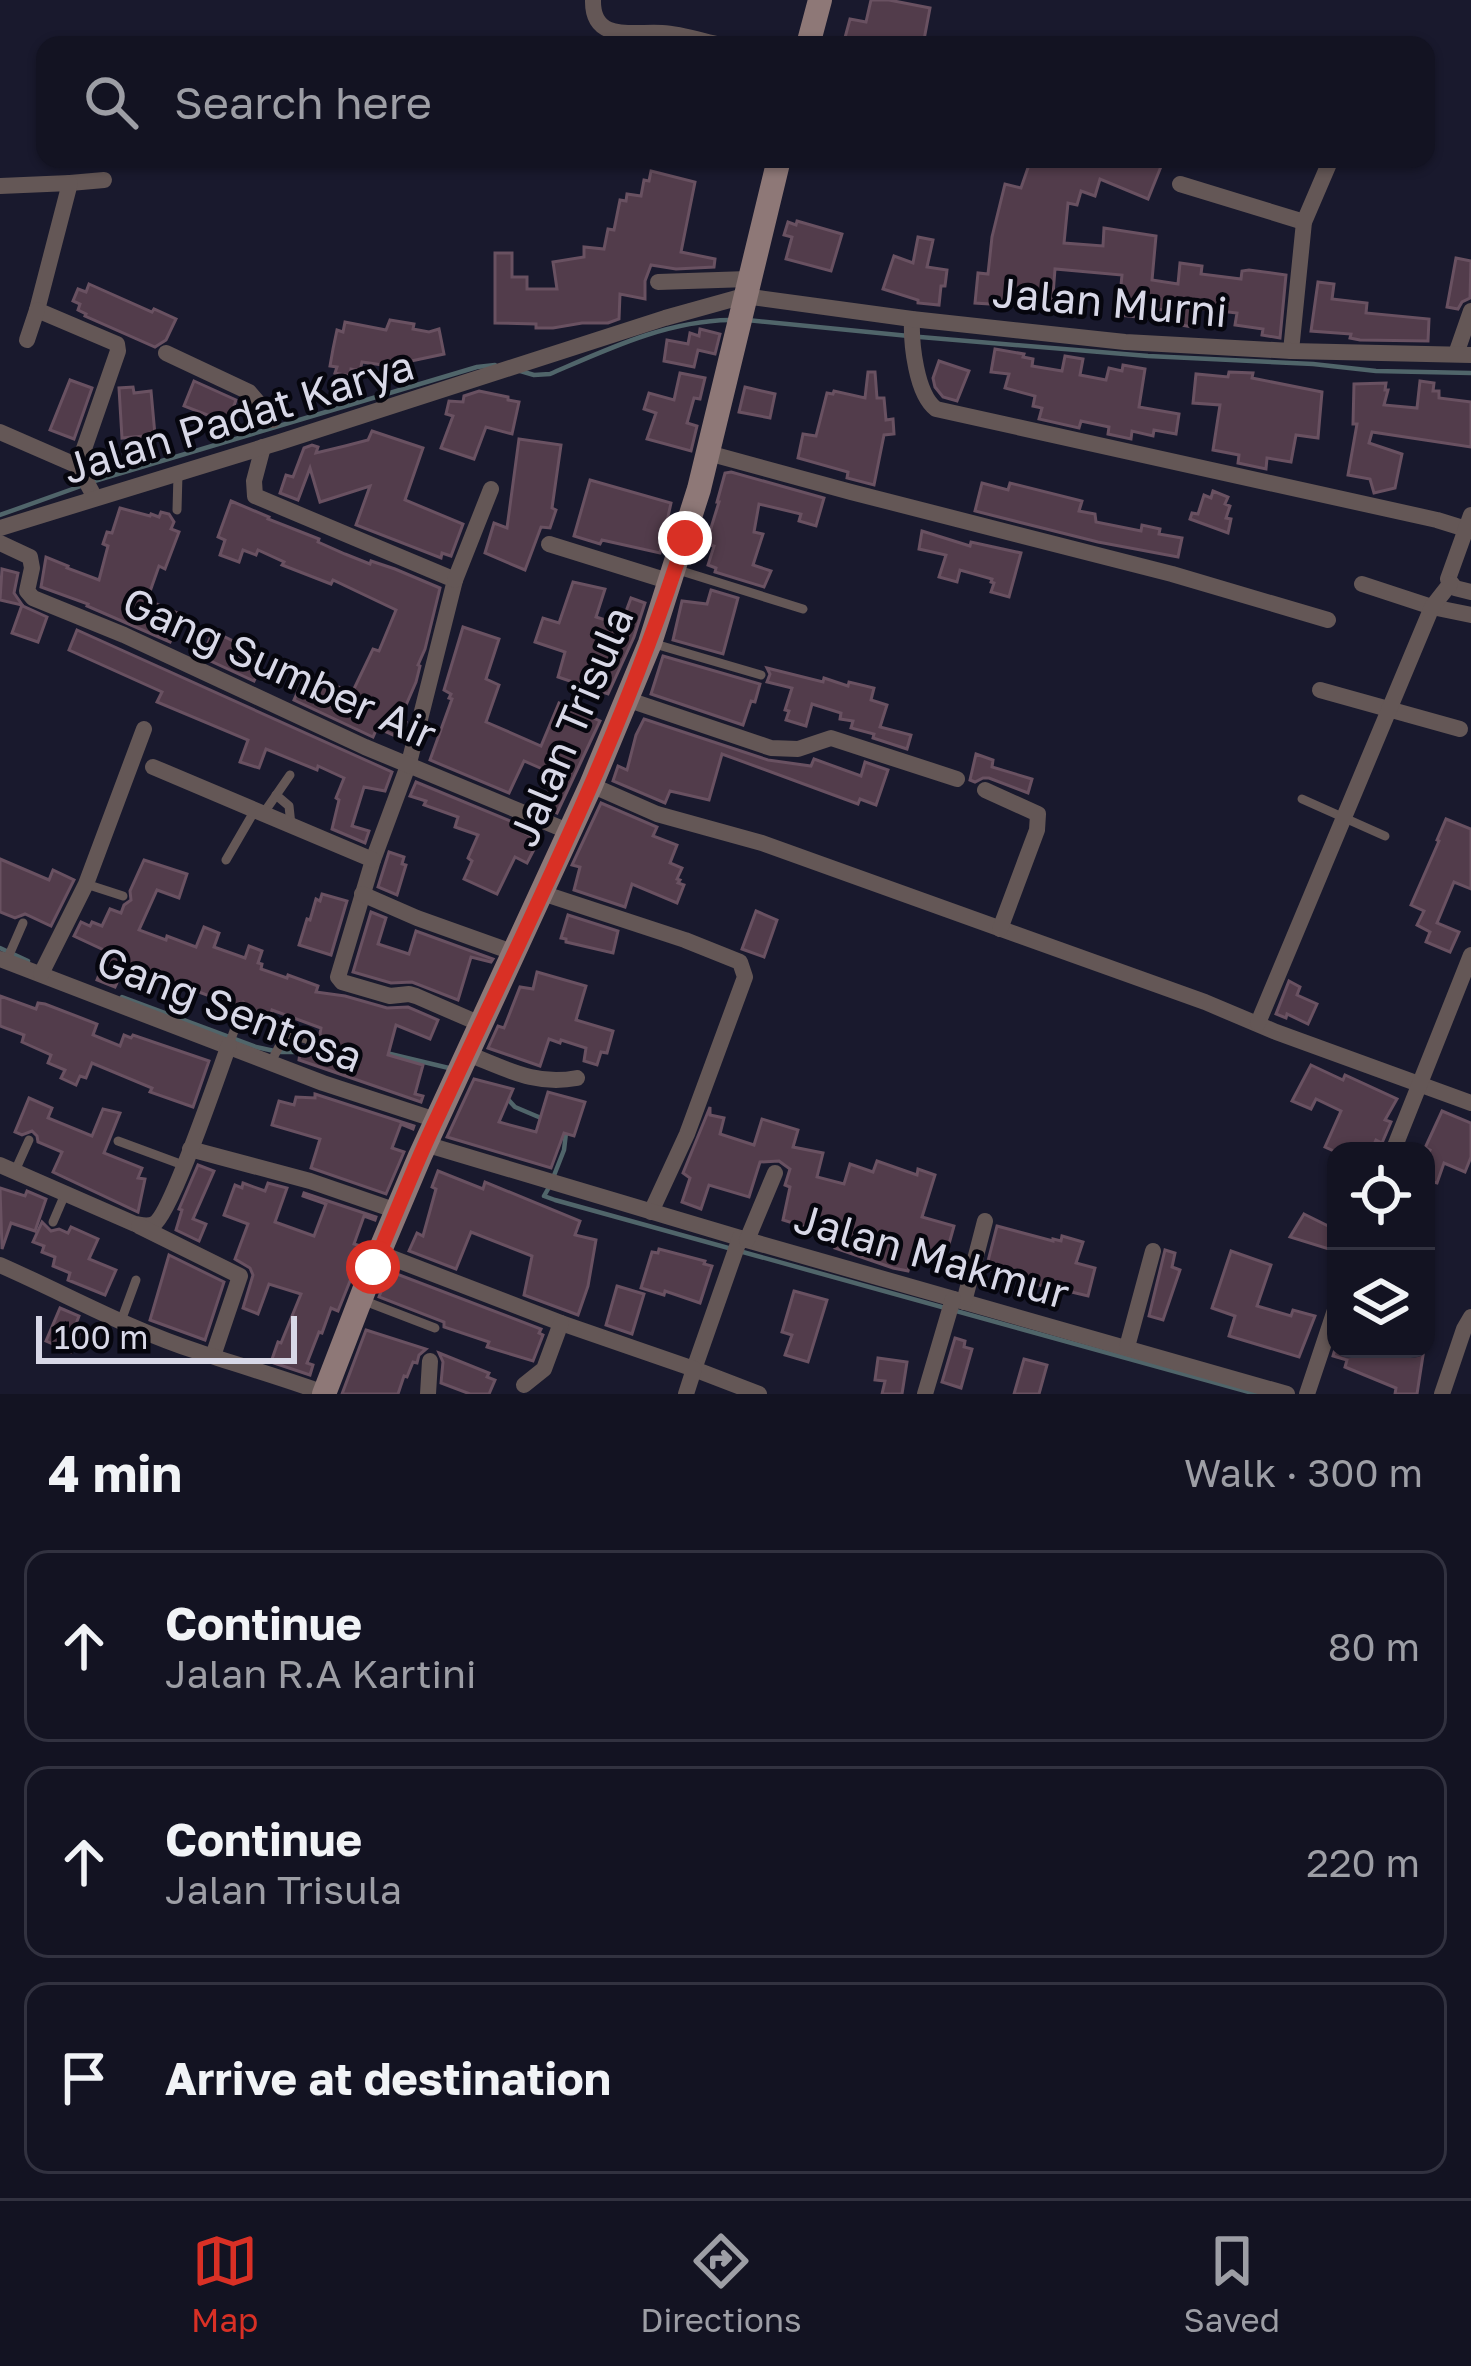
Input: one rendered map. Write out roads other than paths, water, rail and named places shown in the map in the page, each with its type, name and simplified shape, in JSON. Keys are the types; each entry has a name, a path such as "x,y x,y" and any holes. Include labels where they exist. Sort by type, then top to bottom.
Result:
{"street":[{"path":"593,0 598,23 608,30 678,36"},
{"path":"810,36 820,0"},
{"name":"Jalan Trisula","path":"324,1394 425,1144 570,832 650,643 708,453 777,168"},
{"path":"1291,351 1304,222 1327,168"},
{"path":"0,186 104,180"},
{"path":"27,340 70,183"},
{"path":"1180,184 1304,222"},
{"name":"Jalan Murni","path":"658,282 742,306 912,331 1464,355"},
{"name":"Jalan Padat Karya","path":"0,528 87,482 178,473 274,436 550,355 742,306"},
{"path":"0,432 87,482 116,344 37,310"},
{"path":"1464,355 1471,311"},
{"path":"912,331 924,397 936,409 1469,522 1448,579 1455,588 1471,592"},
{"path":"166,353 249,392 274,436 254,482 255,496 455,580"},
{"path":"708,453 1172,574 1328,620"},
{"path":"483,1025 416,996 390,996 342,982 338,970 409,764 455,580 491,489"},
{"name":"Gang Sumber Air","path":"0,543 30,557 27,591 33,598 365,747 570,832"},
{"path":"549,544 673,575"},
{"path":"1362,584 1471,615"},
{"path":"1258,1023 1432,607 1450,584"},
{"path":"1320,690 1460,729"},
{"path":"626,699 771,748 798,749 832,738 957,779"},
{"path":"43,970 86,884 144,729"},
{"path":"153,767 373,860"},
{"path":"591,785 657,814 762,843 1471,1103"},
{"path":"985,790 1038,814 1037,830 1000,929"},
{"path":"542,893 740,962 745,977 687,1134 651,1212"},
{"path":"362,894 515,953"},
{"path":"1397,1142 1471,955"},
{"name":"Gang Sentosa","path":"3,960 43,970 352,1094 436,1120"},
{"path":"135,1224 157,1222 229,1045"},
{"path":"462,1067 540,1082 577,1078"},
{"name":"Jalan Makmur","path":"425,1144 651,1212 740,1247 1126,1347 1287,1394"},
{"path":"187,1156 310,1181 398,1211"},
{"path":"8,1168 240,1276 213,1356"},
{"path":"686,1394 740,1247 775,1173"},
{"path":"925,1394 985,1221"},
{"path":"1126,1347 1153,1251"},
{"path":"379,1253 759,1394"},
{"path":"0,1265 121,1321 324,1394"},
{"path":"1442,1394 1471,1317"},
{"path":"524,1385 544,1369 561,1323"},
{"path":"1306,1394 1327,1333"},
{"path":"428,1394 430,1361"}],"lane":[{"path":"177,511 178,473"},
{"path":"673,575 802,609"},
{"path":"650,643 760,675"},
{"path":"226,860 290,775"},
{"path":"276,795 290,806 291,826"},
{"path":"1302,799 1385,836"},
{"path":"86,884 123,896"},
{"path":"3,960 23,923"},
{"path":"229,1045 242,1011"},
{"path":"271,1062 288,1034 316,1042"},
{"path":"8,1168 28,1140"},
{"path":"118,1141 187,1156"},
{"path":"53,1222 65,1194"},
{"path":"121,1321 136,1280"},
{"path":"360,1300 435,1328"}],"waterway":[{"path":"517,370 550,374 660,331 730,320"},
{"path":"747,320 909,336"},
{"path":"920,337 1376,371 1471,373"},
{"path":"91,482 495,365"},
{"path":"0,515 81,486"},
{"path":"0,948 28,961"},
{"path":"122,997 256,1047 323,1052"},
{"path":"382,1052 453,1069"},
{"path":"505,1096 515,1107 541,1118"},
{"path":"553,1178 566,1133"},
{"path":"548,1189 544,1196 555,1200 1256,1394"}]}
